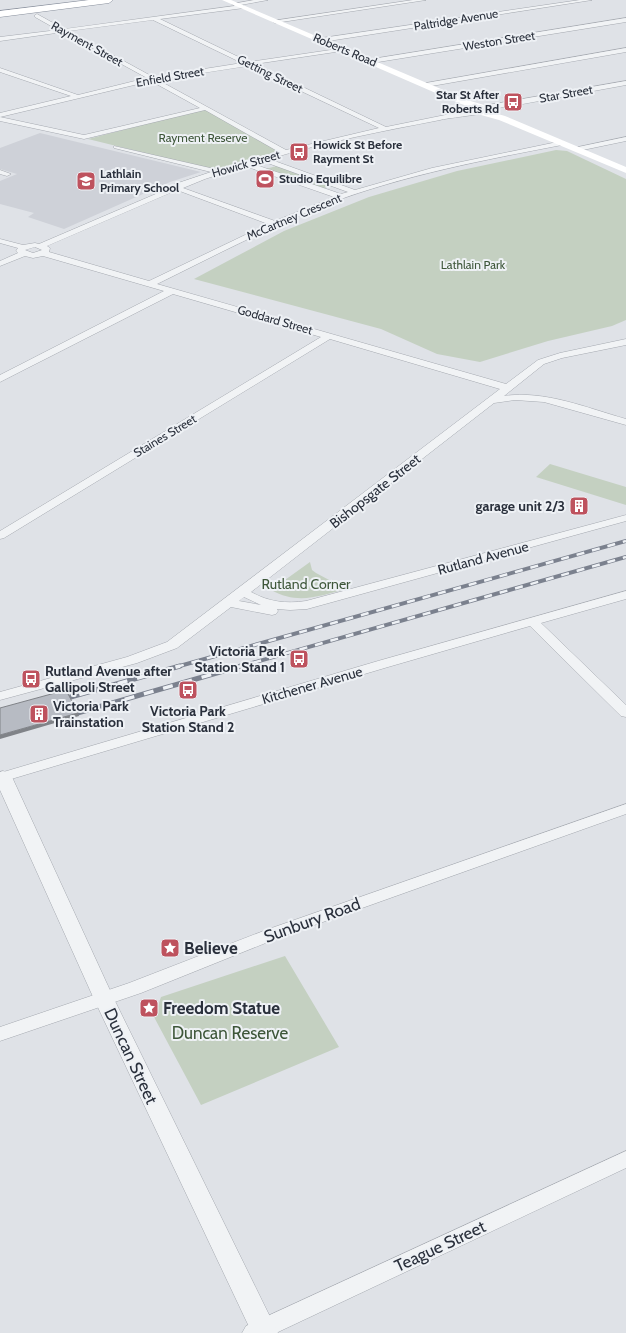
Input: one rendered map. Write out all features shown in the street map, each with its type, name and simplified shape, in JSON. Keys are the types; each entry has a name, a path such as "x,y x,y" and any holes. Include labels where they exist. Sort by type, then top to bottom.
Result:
{"highway":[{"path":"0,9 74,0"},
{"path":"0,14 109,0"}],"main road":[{"name":"Roberts Road","path":"225,0 372,61 464,102 626,170"}],"street":[{"path":"0,39 156,19 239,6 266,0"},
{"path":"275,21 424,0"},
{"name":"Paltridge Avenue","path":"322,40 590,0"},
{"name":"Rayment Street","path":"37,16 285,152"},
{"name":"Getting Street","path":"156,19 385,129"},
{"name":"Weston Street","path":"372,61 626,20"},
{"name":"Enfield Street","path":"0,115 152,79 342,49"},
{"path":"426,85 626,50"},
{"path":"0,70 76,96"},
{"name":"Star Street","path":"483,110 626,83"},
{"path":"0,119 84,137 207,108"},
{"name":"Howick Street","path":"42,249 176,187 219,172 285,152 385,129 483,110"},
{"path":"578,149 626,139"},
{"name":"McCartney Crescent","path":"150,284 274,223 355,192 449,165 562,142"},
{"path":"116,147 219,172"},
{"path":"263,159 355,192"},
{"path":"246,164 341,197"},
{"path":"262,170 280,165"},
{"path":"321,190 336,185"},
{"path":"176,187 274,223"},
{"path":"0,241 31,255 42,249"},
{"name":"Goddard Street","path":"42,249 150,284 508,388"},
{"path":"0,264 23,251"},
{"path":"0,379 173,290"},
{"name":"Staines Street","path":"0,536 329,336"},
{"name":"Bishopsgate Street","path":"0,696 132,660 172,645 229,603 541,362 566,354 626,342"},
{"path":"493,400 515,397 545,398 626,422"},
{"name":"Rutland Avenue","path":"243,592 262,602 285,608 307,605 626,518"},
{"name":"Kitchener Avenue","path":"1,778 314,684 626,595"},
{"name":"Rutland Avenue","path":"229,603 266,611 287,612 311,609 339,597"},
{"path":"532,622 626,713"},
{"name":"Duncan Street","path":"1,778 260,1332"},
{"name":"Sunbury Road","path":"0,1034 104,999 272,934 626,809"},
{"name":"Teague Street","path":"260,1332 626,1159"}],"shaded area":[{"name":"Lathlain Primary School","path":"40,133 201,172 170,182 64,229 28,217 34,213 0,204 0,181 17,174 0,169 0,148"}],"green space":[{"name":"Rayment Reserve","path":"207,108 285,152 214,170 88,139"},
{"name":"Lathlain Park","path":"556,150 567,151 626,179 626,320 612,326 548,341 480,362 437,354 381,329 194,279 284,231 369,197 457,171"},
{"path":"280,165 336,185 321,190 262,170"},
{"path":"550,464 626,487 626,505 536,477"},
{"name":"Rutland Corner","path":"310,562 312,570 316,573 346,589 308,598 290,597 281,595 271,590"},
{"name":"Duncan Reserve","path":"285,956 339,1047 201,1105 154,1017 161,997"}],"building":[{"name":"Victoria Park Trainstation","path":"66,690 78,713 0,735 0,708"}],"railway":[{"path":"176,667 626,541"},
{"path":"238,667 626,557"},
{"path":"60,700 180,666"},
{"path":"67,716 241,666"}],"place":[{"name":"Star St After Roberts Rd","path":"513,102"},
{"name":"Howick St Before Rayment St","path":"299,152"},
{"name":"Studio Equilibre","path":"265,179"},
{"name":"Lathlain Primary School","path":"86,181"},
{"name":"garage unit 2/3","path":"579,506"},
{"name":"Victoria Park Station Stand 1","path":"299,659"},
{"name":"Rutland Avenue after Gallipoli Street","path":"31,679"},
{"name":"Victoria Park Station Stand 2","path":"188,690"},
{"name":"Victoria Park Trainstation","path":"39,714"},
{"name":"Believe","path":"170,948"},
{"name":"Freedom Statue","path":"149,1008"}]}
